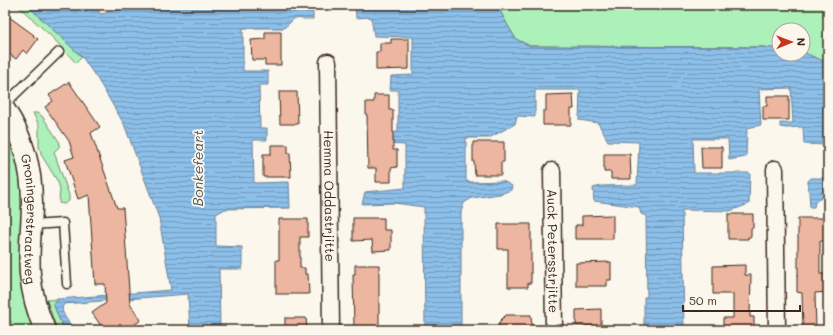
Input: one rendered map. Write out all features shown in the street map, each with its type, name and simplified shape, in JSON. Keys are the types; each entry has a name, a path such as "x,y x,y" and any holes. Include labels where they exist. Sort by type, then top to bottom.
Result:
{"street":[{"name":"Hemma Oddastrjitte","path":"328,62 331,330"},
{"name":"Groningerstraatweg","path":"5,110 20,139 27,161 32,203 29,250 30,274 34,298 44,330"},
{"path":"775,169 777,330"},
{"name":"Auck Petersstrjitte","path":"552,171 554,330"}],"lane":[{"path":"5,104 59,52"},
{"path":"31,225 63,223 67,284"}],"green space":[{"path":"17,5 27,5 82,57 76,63 51,36"},
{"path":"497,5 828,5 828,63 811,56 811,22 771,22 771,48 530,46 516,39"},
{"path":"33,113 37,113 42,116 60,143 59,147 54,152 69,195 69,201 64,204 59,203 60,189 58,182 42,156 39,147 39,125"},
{"path":"5,123 20,163 37,330 16,330 5,312"},
{"path":"59,299 53,303 60,321 66,330 57,330 47,300"}],"water":[{"name":"Bonkefeart","path":"27,5 94,5 101,14 139,5 313,5 313,19 295,18 284,28 243,28 243,71 268,71 268,85 259,85 260,128 267,128 267,140 253,140 254,183 289,182 290,208 225,209 216,214 216,246 242,247 242,269 219,269 220,330 190,330 188,294 64,304 62,310 75,330 66,330 60,321 53,303 59,299 171,290 159,218 124,124 98,80 82,57"},
{"path":"355,5 497,5 516,39 530,46 763,47 771,48 771,62 811,62 811,56 828,63 828,147 825,148 825,145 804,144 802,127 780,127 780,123 793,123 791,88 759,89 761,125 747,128 746,157 729,160 728,139 693,139 694,173 750,173 749,204 730,211 682,210 684,330 644,330 644,297 647,297 646,216 641,214 639,207 594,201 593,188 601,186 637,185 639,142 608,141 598,123 579,120 580,90 535,90 535,117 517,116 515,124 489,138 466,138 466,181 503,181 512,186 511,190 500,194 472,198 464,203 461,212 461,330 425,330 424,207 394,203 362,204 365,192 405,188 405,145 387,144 386,133 398,132 398,90 390,90 391,76 413,75 413,37 374,36 371,17 356,18"},
{"path":"828,177 828,198 819,199 815,202 814,207 810,207 808,181 811,178"}],"building":[{"path":"5,14 38,39 27,54 23,50 16,59 5,51"},
{"path":"265,32 281,32 281,65 265,65 265,60 252,60 251,40 265,39"},
{"path":"391,39 409,39 409,69 376,70 376,52 380,52 380,43 391,43"},
{"path":"69,82 100,127 91,133 117,208 123,208 130,304 141,320 127,330 104,330 92,313 106,303 105,284 95,284 89,195 78,199 65,160 74,157 69,141 45,107 53,101 49,95"},
{"path":"279,92 297,92 298,124 280,124"},
{"path":"573,94 574,109 571,109 571,125 543,125 543,111 546,111 546,95"},
{"path":"374,95 389,95 389,110 393,110 393,150 397,150 397,167 391,168 391,182 376,182 376,168 368,168 366,102 374,102"},
{"path":"767,96 789,96 789,120 763,120 763,106 767,106"},
{"path":"473,142 504,142 504,162 501,162 501,175 475,175 473,162"},
{"path":"271,145 288,145 288,153 290,153 291,177 263,177 263,154 271,154"},
{"path":"701,147 722,147 722,168 702,168"},
{"path":"604,154 630,154 631,179 611,179 611,172 604,172"},
{"path":"728,214 753,214 753,228 751,228 751,237 748,237 748,239 728,239"},
{"path":"613,215 613,239 575,239 575,226 582,225 582,216"},
{"path":"353,218 384,218 384,230 391,230 391,250 373,251 372,240 353,241"},
{"path":"798,218 828,218 828,241 820,241 820,274 828,274 828,292 815,293 816,330 803,330 802,293 797,292"},
{"path":"279,219 308,219 308,237 300,237 300,268 305,268 305,274 308,274 309,294 276,294 276,260 279,260"},
{"path":"498,224 531,224 531,283 528,283 528,287 508,287 508,249 498,249"},
{"path":"611,262 611,280 607,280 607,286 576,286 576,263"},
{"path":"355,265 379,265 379,330 357,330 357,328 354,328 353,274 355,274"},
{"path":"745,265 745,275 751,275 750,317 754,317 754,330 723,330 723,318 733,318 733,294 713,294 713,266"},
{"path":"601,309 601,326 576,326 576,310"},
{"path":"506,315 531,315 532,329 499,330 499,322"},
{"path":"285,318 306,318 307,330 285,330"}]}
